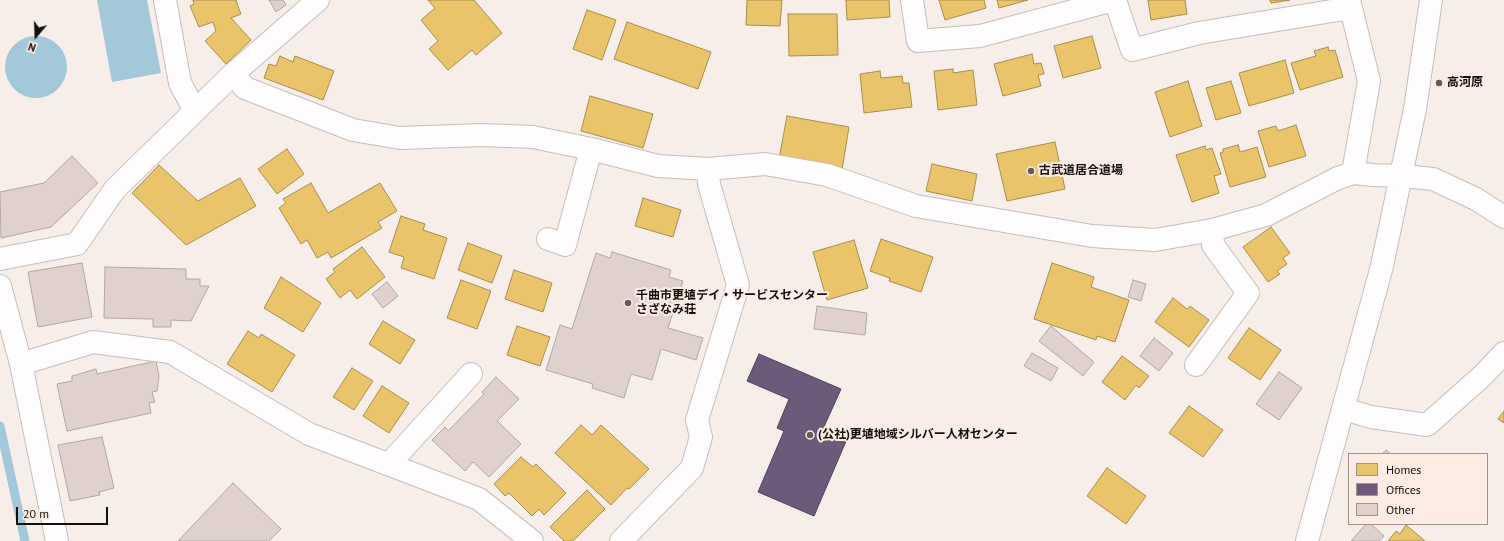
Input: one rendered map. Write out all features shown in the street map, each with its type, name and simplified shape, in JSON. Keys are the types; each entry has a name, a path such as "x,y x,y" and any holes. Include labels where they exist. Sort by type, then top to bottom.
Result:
{"street":[{"path":"165,0 180,83 195,111"},
{"path":"0,259 77,244 115,189 233,74 318,0"},
{"path":"912,0 918,41 980,36 1115,0 1132,50 1199,33 1350,4 1369,81 1353,173"},
{"path":"1307,541 1382,266 1415,109 1431,0"},
{"path":"233,74 245,88 353,130 400,138 482,135 533,137 591,149 658,166 708,168 765,164 827,175 916,206 1092,236 1155,240 1212,230 1266,215 1338,178 1353,173 1374,176 1402,176 1433,179 1476,199 1504,217"},
{"path":"548,239 565,245 591,149"},
{"path":"621,541 692,468 701,437 697,420 738,285 709,184 708,168"},
{"path":"1196,365 1248,293 1213,245 1212,230"},
{"path":"0,286 21,364 57,541"},
{"path":"21,364 93,342 170,352 309,434 479,500 532,541"},
{"path":"1344,409 1371,417 1427,425 1481,377 1504,353"},
{"path":"389,464 471,374"}],"water":[{"path":"97,0 147,0 161,73 112,82"},
{"path":"36,36 48,38 58,45 65,55 67,67 65,79 58,89 48,96 36,98 24,96 14,89 7,79 5,67 7,55 14,45 24,38"}],"building: Homes":[{"path":"193,0 237,0 236,1 241,14 231,18 251,40 226,64 205,41 216,31 213,22 199,27 190,6 194,4"},
{"path":"428,0 474,0 502,33 476,55 472,50 448,70 429,49 438,41 421,20 435,8"},
{"path":"747,0 782,0 780,26 746,25"},
{"path":"846,0 889,0 890,17 847,20"},
{"path":"939,0 984,0 986,8 945,20"},
{"path":"997,0 1028,0 999,8"},
{"path":"1148,0 1185,0 1187,14 1151,20"},
{"path":"1270,0 1290,0 1271,3"},
{"path":"587,10 616,20 602,60 573,49"},
{"path":"788,14 837,14 838,55 789,56"},
{"path":"627,22 711,52 698,89 614,59"},
{"path":"1092,36 1101,68 1063,78 1054,46"},
{"path":"1328,47 1329,51 1335,50 1343,77 1300,90 1291,63 1316,56 1314,51"},
{"path":"1032,54 1034,64 1041,63 1044,74 1038,75 1041,86 1003,96 994,64"},
{"path":"280,56 293,62 295,56 334,71 323,100 264,78 269,64 276,66"},
{"path":"1285,60 1294,93 1249,106 1239,73"},
{"path":"953,69 953,73 973,70 977,105 938,110 934,71"},
{"path":"880,71 881,78 902,76 903,83 909,83 912,107 864,113 860,74"},
{"path":"1188,81 1202,126 1170,137 1155,92"},
{"path":"1231,81 1241,113 1216,120 1206,88"},
{"path":"590,96 653,114 643,148 581,131"},
{"path":"787,116 849,127 842,170 779,159"},
{"path":"1296,125 1306,156 1269,167 1258,131 1276,126 1278,131"},
{"name":"古武道居合道場","path":"1055,142 1065,189 1007,201 996,154"},
{"path":"1238,145 1240,152 1257,147 1266,177 1230,187 1220,153 1223,152 1223,149"},
{"path":"1205,146 1206,150 1212,148 1221,174 1214,176 1219,193 1192,202 1176,155"},
{"path":"287,149 304,174 277,194 258,169"},
{"path":"932,164 977,174 972,201 926,191"},
{"path":"159,165 198,201 240,178 256,206 186,245 132,193"},
{"path":"311,183 328,213 380,183 397,211 378,222 382,228 331,258 328,252 317,258 307,240 301,244 279,208 286,203 283,199"},
{"path":"643,198 681,210 673,237 635,226"},
{"path":"401,216 425,224 423,230 447,238 434,279 401,268 404,257 389,252"},
{"path":"1271,227 1290,253 1283,258 1287,264 1277,271 1280,274 1268,282 1243,247"},
{"path":"881,239 933,257 921,292 889,281 890,278 870,271"},
{"path":"854,240 868,288 827,300 813,252"},
{"path":"468,243 502,256 492,283 458,270"},
{"path":"362,247 385,277 357,299 350,290 340,298 326,279 335,272 333,269"},
{"path":"1052,263 1094,277 1091,287 1129,300 1115,342 1097,336 1096,340 1034,319"},
{"path":"514,270 552,283 543,312 505,299"},
{"path":"281,277 321,303 303,332 264,308"},
{"path":"461,280 491,291 477,329 447,318"},
{"path":"1173,298 1187,309 1190,306 1209,320 1189,347 1155,322"},
{"path":"383,321 415,340 400,364 369,344"},
{"path":"517,326 550,337 540,366 507,355"},
{"path":"1249,328 1281,350 1260,380 1228,358"},
{"path":"248,331 259,338 261,334 295,355 272,392 227,364"},
{"path":"1122,356 1149,376 1139,388 1136,385 1125,400 1102,382"},
{"path":"352,368 373,381 354,410 333,397"},
{"path":"382,386 409,403 389,433 363,416"},
{"path":"1189,406 1223,430 1203,457 1169,433"},
{"path":"1504,411 1504,423 1498,419"},
{"path":"581,425 592,435 601,425 649,469 629,489 627,488 611,505 555,453"},
{"path":"521,457 533,467 536,464 566,493 544,515 539,509 532,516 509,493 505,496 494,484"},
{"path":"1107,468 1146,496 1126,524 1087,496"},
{"path":"587,490 605,509 573,541 564,541 550,527"},
{"path":"1406,525 1425,541 1388,541 1396,531 1400,534"}],"building: Offices":[{"name":"(公社)更埴地域シルバー人材センター","path":"759,354 841,389 823,429 847,439 814,516 758,492 784,431 777,428 789,399 747,381"}],"building: Other":[{"path":"269,0 283,0 286,5 276,12"},
{"path":"72,156 98,183 51,227 1,238 0,192 44,183"},
{"name":"千曲市更埴デイ・サービスセンター さざなみ荘","path":"612,252 671,270 669,277 683,281 668,328 703,338 696,360 661,349 652,380 631,374 624,398 592,388 593,384 546,370 560,325 572,329 596,253 610,258"},
{"path":"82,263 92,317 38,327 28,272"},
{"path":"105,267 186,269 186,279 200,279 200,286 209,286 191,321 171,320 171,327 153,327 153,319 104,318"},
{"path":"1133,280 1146,284 1141,301 1128,297"},
{"path":"387,282 398,296 383,308 372,294"},
{"path":"817,306 867,313 865,335 814,329"},
{"path":"1051,326 1094,362 1083,376 1039,341"},
{"path":"1154,338 1173,353 1159,371 1140,356"},
{"path":"1032,353 1058,368 1051,381 1024,366"},
{"path":"156,361 159,376 157,391 152,392 155,402 149,403 151,413 67,431 57,384 72,381 72,376 96,369 97,374"},
{"path":"1279,372 1302,388 1279,420 1256,404"},
{"path":"496,377 519,399 497,421 521,444 489,477 473,462 465,471 432,440 445,427 448,431 484,394 482,392"},
{"path":"102,437 114,488 99,492 100,495 70,501 58,445"},
{"path":"1386,450 1390,453 1383,453"},
{"path":"233,483 281,529 269,541 178,541"},
{"path":"1365,525 1372,525 1384,536 1379,541 1351,541"}],"waterway":[{"path":"0,426 25,541"}],"place":[{"name":"高河原","path":"1439,83"},
{"name":"古武道居合道場","path":"1031,171"},
{"name":"千曲市更埴デイ・サービスセンター さざなみ荘","path":"628,303"},
{"name":"(公社)更埴地域シルバー人材センター","path":"810,435"}]}
